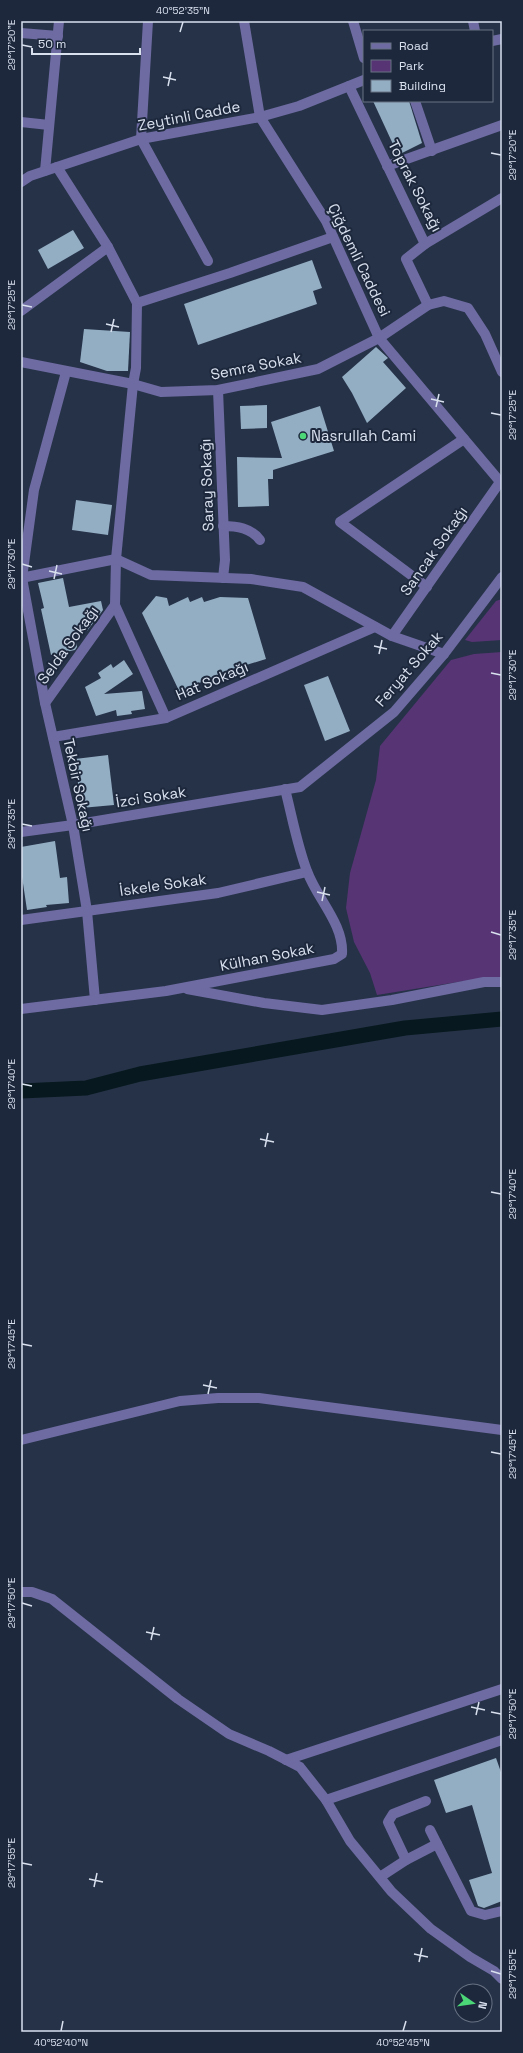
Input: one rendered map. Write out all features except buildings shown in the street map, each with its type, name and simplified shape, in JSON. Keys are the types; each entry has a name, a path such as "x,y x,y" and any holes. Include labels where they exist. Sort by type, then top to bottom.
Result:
{"street":[{"path":"45,171 60,21"},
{"path":"148,21 141,139 208,261"},
{"name":"Çiğdemli Caddesi","path":"244,21 260,117 326,221 379,338 501,483"},
{"path":"353,21 363,55"},
{"path":"21,33 58,36"},
{"name":"Zeytinli Cadde","path":"21,182 45,171 141,139 260,117 299,106 363,80"},
{"name":"Toprak Sokağı","path":"349,86 425,244 502,198"},
{"path":"415,102 432,151"},
{"path":"21,122 49,125"},
{"path":"388,166 502,125"},
{"path":"57,167 108,247 137,303 136,368 133,384 116,559 115,605 166,718"},
{"path":"137,303 230,274 333,237"},
{"path":"425,244 406,259 428,305 444,301 468,308 485,334 502,372"},
{"path":"21,311 108,247"},
{"name":"Semra Sokak","path":"21,362 133,384 161,392 218,390 318,369 379,338 428,305"},
{"name":"Tekbir Sokağı","path":"66,372 34,490 22,578 45,703 73,825 87,911 95,1000"},
{"name":"Saray Sokağı","path":"218,390 224,578"},
{"path":"427,587 340,522 464,439"},
{"name":"Sancak Sokağı","path":"392,636 501,483"},
{"path":"223,526 241,528 253,533 260,540"},
{"path":"22,578 116,559 151,575 251,579 303,587 392,636 444,654"},
{"name":"Feryat Sokak","path":"285,788 300,787 394,712 444,654 502,577"},
{"name":"Selda Sokağı","path":"45,703 115,605"},
{"name":"Hat Sokağı","path":"53,737 166,718 375,627"},
{"name":"İzci Sokak","path":"21,832 73,825 285,788"},
{"name":"Külhan Sokak","path":"21,1009 181,988 334,959 342,954 343,945 336,927 307,872 285,788"},
{"name":"İskele Sokak","path":"21,920 218,893 307,872"},
{"path":"181,988 264,1003 322,1010 392,1000 484,982 502,982"},
{"path":"21,1440 180,1401 218,1398 259,1398 502,1430"},
{"path":"21,1592 32,1592 52,1599 178,1699 229,1734 300,1767 326,1800 350,1841 391,1891 431,1929 470,1957 498,1970 502,1980"},
{"path":"286,1760 502,1689"},
{"path":"326,1800 502,1740"},
{"path":"406,1860 388,1822 393,1814 426,1800"},
{"path":"430,1830 471,1911 485,1915 502,1911"},
{"path":"380,1877 406,1860 437,1844"}],"green space":[{"path":"502,599 502,640 472,642 465,640 496,601"},
{"path":"502,652 502,979 464,981 377,995 370,973 354,942 346,908 350,873 376,780 380,746 451,660 474,654"}],"waterway":[{"path":"21,1091 86,1088 140,1074 405,1028 502,1019"}],"place":[{"name":"Nasrullah Cami","path":"303,436"}]}
